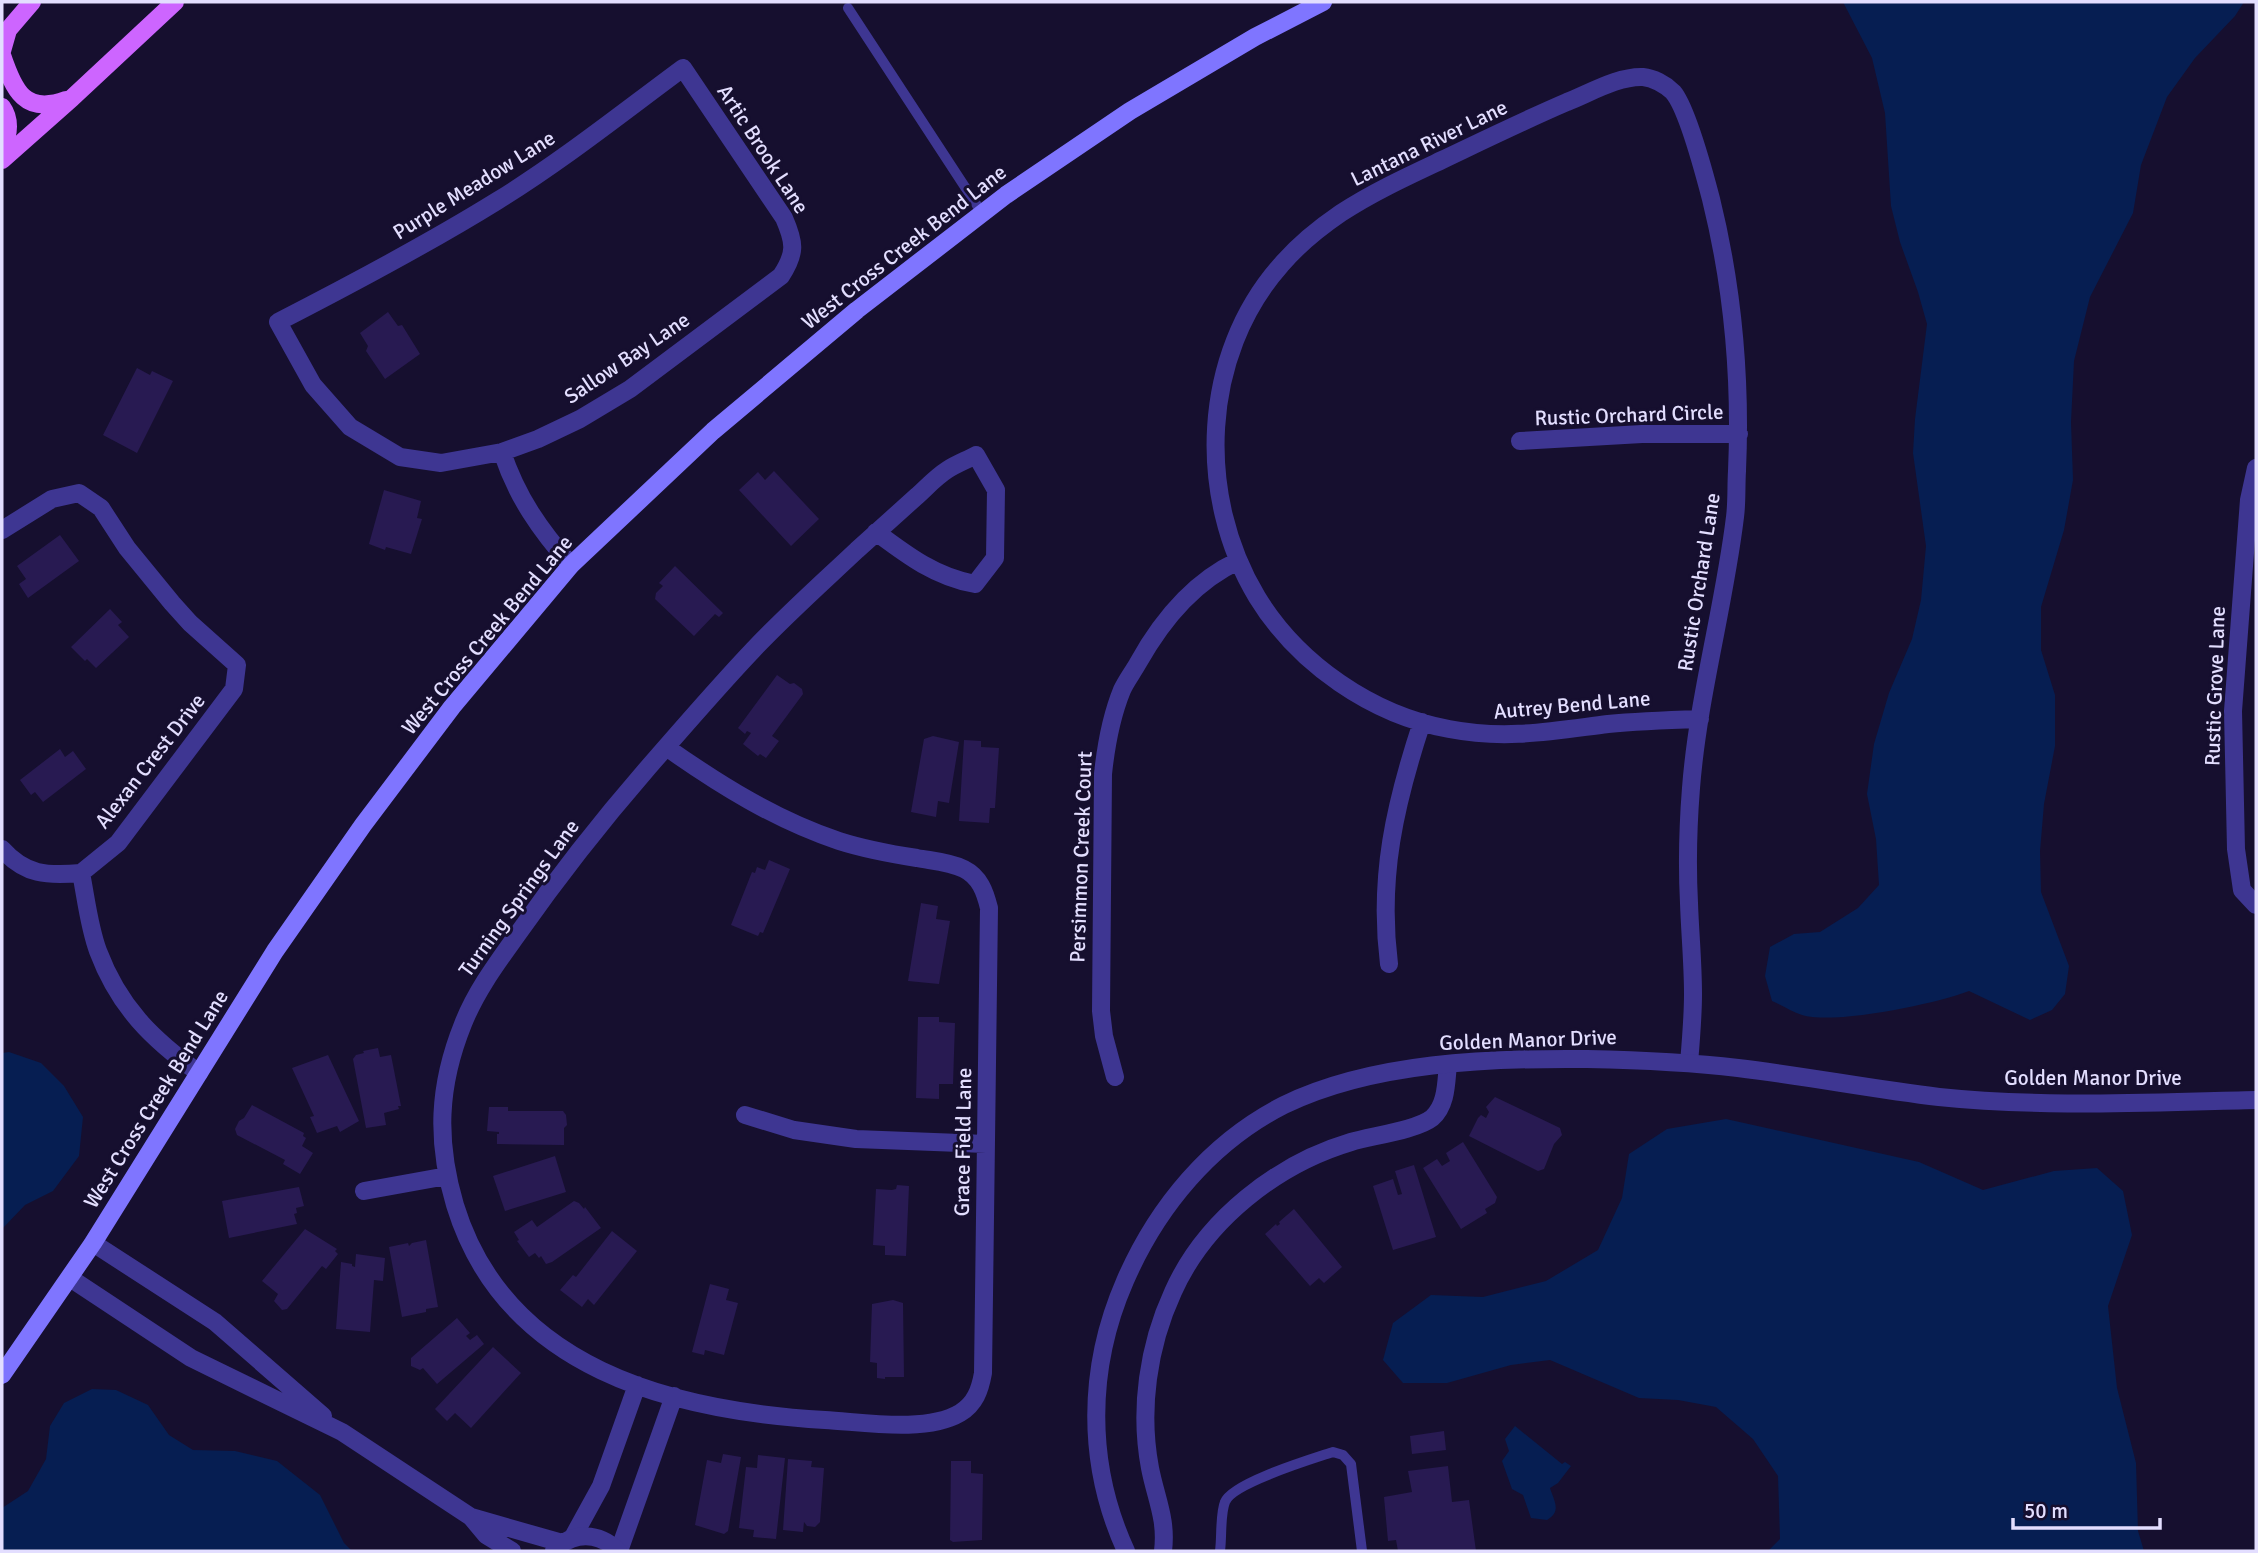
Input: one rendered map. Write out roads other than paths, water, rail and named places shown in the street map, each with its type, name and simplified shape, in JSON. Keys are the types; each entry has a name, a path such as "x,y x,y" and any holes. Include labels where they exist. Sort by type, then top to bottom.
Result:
{"main road":[{"path":"2,26 30,2"},
{"path":"30,2 8,30 2,53 14,84 32,104 48,107 72,98"},
{"path":"2,160 175,2"},
{"name":"West Cross Creek Bend Lane","path":"2,1375 93,1243 275,951 363,825 452,708 571,565 713,431 857,310 982,213 1130,111 1255,37 1323,2"},
{"path":"2,107 7,114 7,138 2,145"}],"street":[{"name":"Artic Brook Lane","path":"683,68 783,218 792,237 792,258"},
{"name":"Purple Meadow Lane","path":"278,322 389,265 498,200 579,145 683,68"},
{"name":"Lantana River Lane","path":"1252,305 1277,269 1297,248 1357,204 1478,143 1611,84 1645,77 1660,82"},
{"name":"Rustic Orchard Lane","path":"1660,82 1671,89 1679,100 1702,165 1717,222 1734,329 1739,434 1736,512 1700,719 1688,820 1693,995 1689,1062"},
{"name":"Sallow Bay Lane","path":"278,322 313,385 350,427 400,457 442,463 502,452 580,419 630,389 765,290 781,276 792,258"},
{"name":"Autrey Bend Lane","path":"1252,305 1221,380 1216,414 1218,481 1229,538 1238,561 1269,615 1314,665 1369,700 1405,717 1443,729 1516,736 1646,720 1700,719"},
{"name":"Rustic Orchard Circle","path":"1520,441 1643,434 1739,434"},
{"path":"502,452 518,493 543,533 571,565"},
{"name":"Turning Springs Lane","path":"876,532 911,557 952,580 975,584 995,558 996,490 976,456 946,471 876,532 755,647 609,813 536,907 482,984 463,1022 452,1057 443,1097 441,1135 447,1176 458,1214 475,1254 495,1286 524,1320 564,1352 595,1369 637,1385 720,1408 787,1418 915,1424 944,1420 971,1404"},
{"name":"Rustic Grove Lane","path":"2255,904 2242,890 2236,849 2233,711 2249,500 2256,468"},
{"name":"Alexan Crest Drive","path":"2,530 52,499 79,493 101,508 127,548 190,623 237,665 234,689 118,843 81,873"},
{"name":"Persimmon Creek Court","path":"1115,1077 1104,1036 1100,983 1107,743 1123,688 1150,640 1192,591 1219,570 1238,561"},
{"path":"1389,964 1385,933 1387,860 1401,789 1422,722"},
{"name":"Grace Field Lane","path":"666,747 723,787 787,820 839,841 891,854 952,864 966,870 978,880 986,894 989,908 983,1373 980,1389 971,1404"},
{"path":"2,849 15,864 34,871 52,876 81,873 97,949 110,978 134,1017 169,1051 199,1073"},
{"name":"Golden Manor Drive","path":"1126,1551 1113,1524 1100,1470 1095,1418 1100,1357 1114,1308 1134,1260 1165,1207 1195,1171 1236,1135 1284,1105 1335,1086 1392,1072 1448,1063 1537,1058 1689,1062 1941,1097 2099,1104 2256,1100"},
{"path":"1163,1551 1166,1531 1150,1467 1145,1421 1148,1372 1158,1329 1173,1290 1202,1245 1230,1212 1260,1186 1301,1161 1347,1143 1420,1125 1431,1118 1441,1108 1448,1063"},
{"path":"745,1115 794,1130 856,1139 986,1144"},
{"path":"364,1191 447,1176"},
{"path":"93,1243 215,1322 342,1432"},
{"path":"70,1278 191,1358 342,1432 471,1517 486,1535 512,1551"},
{"path":"563,1544 601,1486 637,1385"},
{"path":"471,1517 563,1544 586,1535 599,1537 619,1551 674,1396"}],"lane":[{"path":"848,8 982,213"},
{"path":"1220,1551 1224,1503 1229,1494 1267,1476 1333,1452 1343,1455 1351,1464 1362,1551"}],"water":[{"path":"1843,2 2244,2 2235,16 2195,58 2167,97 2141,165 2133,213 2090,297 2074,361 2071,422 2073,480 2064,530 2041,607 2041,650 2055,695 2055,746 2044,804 2040,851 2041,892 2069,966 2065,994 2052,1010 2030,1020 1969,991 1885,1012 1837,1017 1802,1015 1772,1001 1765,976 1770,947 1794,934 1820,932 1858,908 1879,885 1876,839 1867,794 1874,744 1889,693 1912,639 1921,600 1926,546 1913,453 1927,324 1891,206 1885,113 1872,58"},
{"path":"9,1052 41,1063 64,1086 83,1117 79,1156 53,1191 25,1205 2,1229 2,1053"},
{"path":"1726,1119 1919,1162 1983,1190 2054,1171 2097,1168 2123,1191 2132,1235 2108,1306 2117,1388 2136,1463 2138,1531 2144,1551 1768,1551 1780,1539 1778,1476 1753,1439 1716,1407 1678,1400 1639,1398 1550,1360 1511,1365 1447,1383 1403,1383 1383,1360 1393,1323 1431,1295 1483,1297 1546,1281 1598,1250 1622,1198 1629,1154 1667,1129"},
{"path":"92,1389 116,1390 148,1405 169,1435 193,1450 235,1451 277,1461 320,1495 344,1543 352,1551 2,1551 2,1508 28,1491 46,1459 50,1426 64,1403"},
{"path":"1515,1426 1562,1464 1565,1462 1571,1466 1558,1483 1550,1488 1556,1509 1547,1520 1531,1518 1523,1495 1512,1489 1502,1461 1509,1451 1505,1439"}]}
